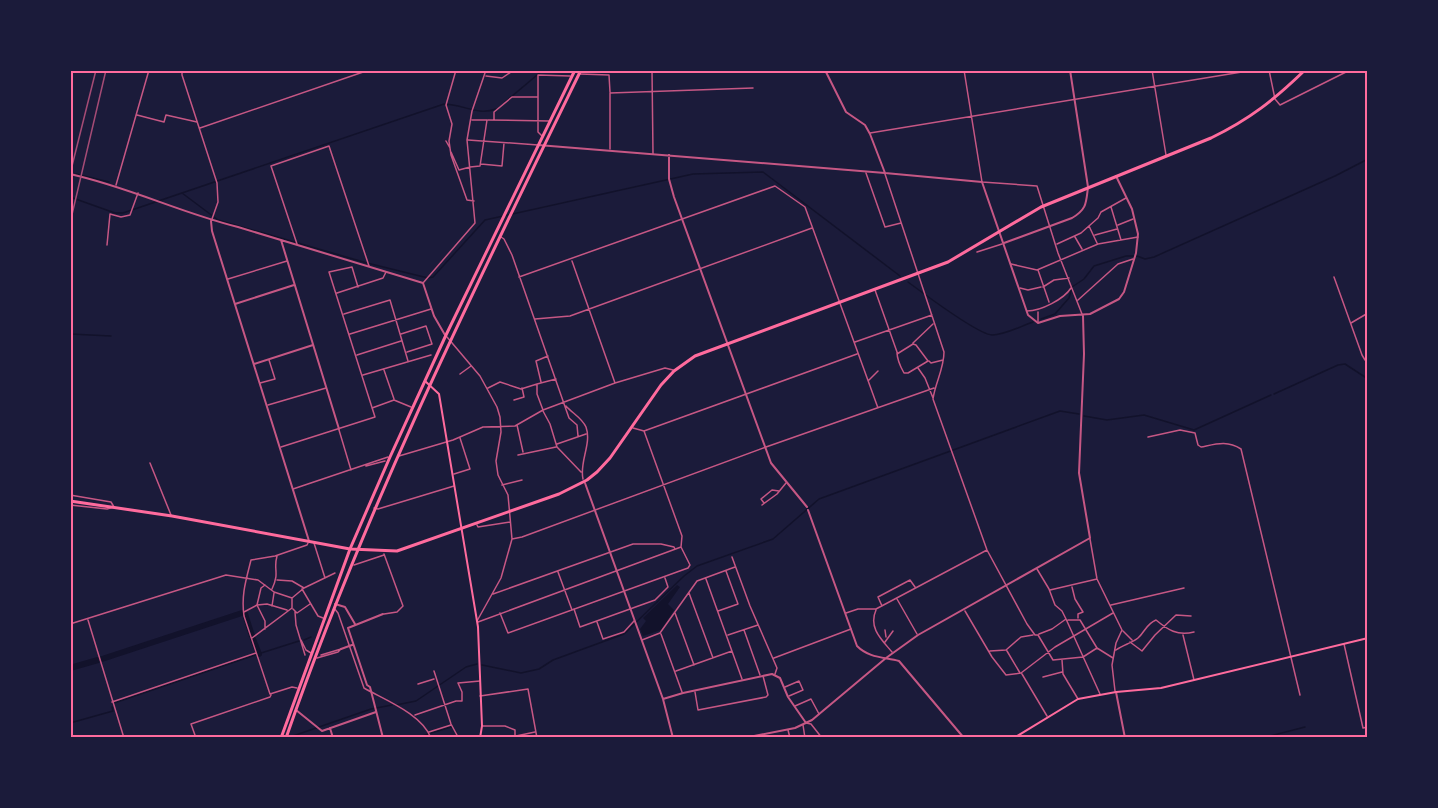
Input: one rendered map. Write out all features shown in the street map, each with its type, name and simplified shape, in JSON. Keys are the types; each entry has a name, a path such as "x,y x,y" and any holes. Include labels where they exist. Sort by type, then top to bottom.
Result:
{"main road":[{"path":"281,738 350,549 390,457 446,335 575,70"},
{"path":"70,503 172,516 350,549 385,553 411,547 584,482 604,466 674,370 695,356 948,262 1043,206 1237,126 1275,99 1305,70"},
{"path":"286,738 314,659 374,508 429,384 580,72"},
{"path":"425,381 439,394 463,528 477,622 482,726 480,738"},
{"path":"1014,738 1078,699 1100,694 1161,688 1368,638"}],"street":[{"path":"116,186 149,70"},
{"path":"183,70 182,75 217,181 218,202 212,231 309,541 307,545 278,555 251,560 245,578 243,612 271,694"},
{"path":"200,128 369,70"},
{"path":"456,70 446,101 452,124 449,141 466,200 474,201"},
{"path":"424,282 474,226 474,201 467,140 472,110 486,70"},
{"path":"485,76 502,78 514,70"},
{"path":"652,70 653,154"},
{"path":"825,70 840,104 846,112 865,125 870,134 935,322 944,359 934,388 933,399"},
{"path":"964,70 982,182 1028,315 1038,323"},
{"path":"977,252 1083,212 1088,187 1070,70"},
{"path":"1152,70 1166,156"},
{"path":"870,134 1254,70"},
{"path":"1269,70 1275,99 1280,105 1350,70"},
{"path":"580,72 609,75 610,151"},
{"path":"542,137 538,132 538,75 572,76"},
{"path":"610,93 753,88"},
{"path":"494,120 494,112 512,97 538,97"},
{"path":"137,115 164,123 166,115 198,122"},
{"path":"471,120 550,121"},
{"path":"480,164 487,120"},
{"path":"467,140 1037,186 1083,316 1084,354 1079,473 1097,579 1121,629 1133,641"},
{"path":"446,141 459,170 480,166 480,164 502,166 504,143"},
{"path":"297,244 271,166 329,146 369,265"},
{"path":"669,155 669,180 771,463 807,509 857,646 878,658 899,661 964,738"},
{"path":"865,172 885,227 901,223"},
{"path":"70,174 116,186 280,240 424,282"},
{"path":"1038,323 1060,316 1083,316 1099,310 1119,299 1128,284 1138,237 1135,218 1116,176"},
{"path":"519,278 775,186 804,207 878,408"},
{"path":"107,245 110,214 120,217 130,215 138,193"},
{"path":"1056,244 1074,237 1098,218 1101,212 1126,198"},
{"path":"1111,206 1122,241"},
{"path":"1118,225 1135,218"},
{"path":"1088,225 1098,244"},
{"path":"535,319 561,318 589,309 813,228"},
{"path":"1095,235 1119,229"},
{"path":"500,237 504,239 508,247 569,417 577,425 578,435"},
{"path":"1074,237 1082,250"},
{"path":"1011,264 1038,269 1098,244 1138,237"},
{"path":"280,240 351,470"},
{"path":"1077,301 1118,264 1135,259"},
{"path":"571,260 615,383"},
{"path":"228,279 286,261"},
{"path":"280,447 375,417 329,272 352,267 358,286"},
{"path":"1038,269 1042,287 1050,304"},
{"path":"336,293 383,278 386,272"},
{"path":"1334,277 1365,360 1368,358"},
{"path":"1019,288 1028,290 1042,287 1054,280 1069,278"},
{"path":"424,282 437,323 449,342 472,366 487,388 497,407 501,427 496,461 498,475 508,495 512,539 501,578 477,622"},
{"path":"235,304 294,285"},
{"path":"1027,311 1038,311 1067,294 1071,287"},
{"path":"875,290 904,373 928,361"},
{"path":"343,314 390,300 408,361"},
{"path":"349,334 431,309"},
{"path":"1038,311 1038,323"},
{"path":"1351,323 1368,313"},
{"path":"854,343 932,315"},
{"path":"897,354 913,344 935,322"},
{"path":"400,334 426,327 432,344 406,352"},
{"path":"356,355 402,340"},
{"path":"913,344 919,347 928,361 932,363 944,359"},
{"path":"254,364 313,345"},
{"path":"631,428 644,431 858,354"},
{"path":"362,375 431,355"},
{"path":"541,382 536,361 548,356"},
{"path":"260,384 275,379 268,360"},
{"path":"460,374 472,366"},
{"path":"917,367 933,399 987,550 1005,586 1036,635 1053,660 1083,657 1097,648"},
{"path":"399,456 460,438 483,427 517,425 543,410 615,383 665,368 674,370"},
{"path":"384,369 394,400"},
{"path":"868,381 878,371"},
{"path":"487,388 500,382 522,388 556,379"},
{"path":"537,384 537,394 556,445 582,472"},
{"path":"268,406 326,388"},
{"path":"514,400 524,397 522,388"},
{"path":"512,539 934,388"},
{"path":"372,408 394,400 412,408"},
{"path":"564,402 586,427 582,472 584,482 663,699 673,738"},
{"path":"517,425 523,453"},
{"path":"1148,437 1180,430 1195,434 1198,445 1201,447 1223,442 1241,449 1300,696"},
{"path":"500,613 508,633 688,568 690,565 681,547 682,536 644,431"},
{"path":"518,454 556,445 578,435 587,434"},
{"path":"453,474 470,469 460,438"},
{"path":"365,466 390,457"},
{"path":"292,489 385,461"},
{"path":"150,463 172,516"},
{"path":"502,485 522,480"},
{"path":"779,491 772,490 762,499 763,504 779,491 786,483"},
{"path":"374,508 378,509 455,486"},
{"path":"70,495 111,502 114,507"},
{"path":"475,523 478,527 511,522"},
{"path":"744,738 804,724 918,635 1090,538"},
{"path":"314,542 325,578"},
{"path":"492,595 633,544 662,544 675,549"},
{"path":"477,622 681,547"},
{"path":"846,613 883,606 987,550"},
{"path":"351,645 348,628 386,612 398,612 403,606 385,553 354,565"},
{"path":"272,589 278,570 276,563 278,555"},
{"path":"732,557 758,625 774,658 777,668 775,675"},
{"path":"642,639 660,633 697,581 736,567"},
{"path":"1036,568 1055,605 1062,611 1100,694"},
{"path":"718,611 738,604 726,570"},
{"path":"558,571 580,627 655,600 668,587 665,577"},
{"path":"251,639 288,611 291,608 292,598 303,588 335,573"},
{"path":"70,624 226,575 258,580 274,592 292,598"},
{"path":"706,578 742,680"},
{"path":"1049,590 1097,579"},
{"path":"276,580 292,581 303,588 318,616 324,618"},
{"path":"883,606 878,597 910,580 915,587"},
{"path":"265,585 261,588 256,605 265,621 265,630"},
{"path":"1072,586 1075,599 1083,612 1078,614 1078,620 1097,648 1113,659"},
{"path":"1110,606 1184,588"},
{"path":"272,606 274,592"},
{"path":"689,592 713,658"},
{"path":"897,599 918,635"},
{"path":"243,612 256,605 267,604 288,611"},
{"path":"295,612 297,614 311,604"},
{"path":"355,624 345,607 335,606 371,692 383,738"},
{"path":"291,608 295,612 296,625 305,655"},
{"path":"876,609 875,630 893,653"},
{"path":"964,610 1006,675 1021,673 1048,652 1113,613"},
{"path":"675,612 694,665"},
{"path":"1129,642 1142,651 1176,615 1191,616"},
{"path":"88,619 124,738"},
{"path":"989,651 1006,650 1021,637 1036,635 1052,629 1066,620 1078,620"},
{"path":"1115,650 1139,637 1151,622 1157,620 1163,627 1183,634 1194,632"},
{"path":"597,621 603,639 624,632 635,622"},
{"path":"728,636 758,625"},
{"path":"774,658 851,629"},
{"path":"1121,629 1113,659 1113,671 1125,738"},
{"path":"694,690 698,710 768,695 744,630"},
{"path":"885,630 886,638"},
{"path":"884,643 893,631"},
{"path":"660,633 682,693"},
{"path":"1183,634 1194,680"},
{"path":"300,639 306,650 311,653"},
{"path":"1344,643 1363,728 1368,727"},
{"path":"321,655 351,645"},
{"path":"314,659 341,649"},
{"path":"1006,650 1048,717"},
{"path":"675,672 732,651"},
{"path":"112,702 257,653"},
{"path":"1062,660 1063,672 1078,699"},
{"path":"434,671 451,724 458,737 452,738"},
{"path":"1043,677 1063,672"},
{"path":"663,699 761,675 775,675 780,678 804,724 806,738"},
{"path":"418,684 436,679"},
{"path":"414,716 445,704 462,701 462,692 458,683 480,681"},
{"path":"784,687 799,681 803,690 788,697"},
{"path":"196,738 191,724 270,697 271,694 292,687 298,689"},
{"path":"480,696 528,689 537,738"},
{"path":"371,692 414,716 429,732 431,738"},
{"path":"794,706 811,699 819,714"},
{"path":"296,710 322,731 376,709"},
{"path":"429,732 451,724"},
{"path":"804,724 811,724 822,738"},
{"path":"482,726 505,726 515,730 515,737 536,732"},
{"path":"330,728 333,738"},
{"path":"788,729 790,738"}],"shaded area":[{"path":"677,585 680,587 668,604 674,610 661,630 643,636 640,629 646,621 643,618"}],"waterway":[{"path":"505,102 543,70"},
{"path":"70,197 115,213 123,213 444,104 483,111 496,109"},
{"path":"1041,319 1055,314 1069,298 1072,287 1084,279 1094,266 1126,256 1145,259 1154,257 1368,159"},
{"path":"182,193 218,220 428,278 433,277 485,220 693,174 763,172 900,276"},
{"path":"76,174 109,182"},
{"path":"908,282 950,312 985,333 1002,334 1033,322"},
{"path":"70,334 111,336"},
{"path":"1274,394 1338,365 1345,364 1368,379"},
{"path":"1084,416 1107,420 1144,415 1194,430 1271,395"},
{"path":"482,665 521,673 539,669 553,660 624,634 697,566 773,539 819,499 1060,411 1079,414"},
{"path":"102,659 242,613"},
{"path":"245,614 252,636"},
{"path":"304,640 311,637"},
{"path":"253,639 259,654"},
{"path":"258,654 299,641"},
{"path":"114,703 255,655"},
{"path":"70,668 98,660"},
{"path":"396,705 416,701 466,667 477,664"},
{"path":"293,736 371,709 392,705"},
{"path":"70,723 113,711 112,707"},
{"path":"431,733 451,727"},
{"path":"1262,738 1305,727"},
{"path":"418,738 428,734"}],"railway":[{"path":"70,174 96,70"},
{"path":"70,223 106,70"}]}
